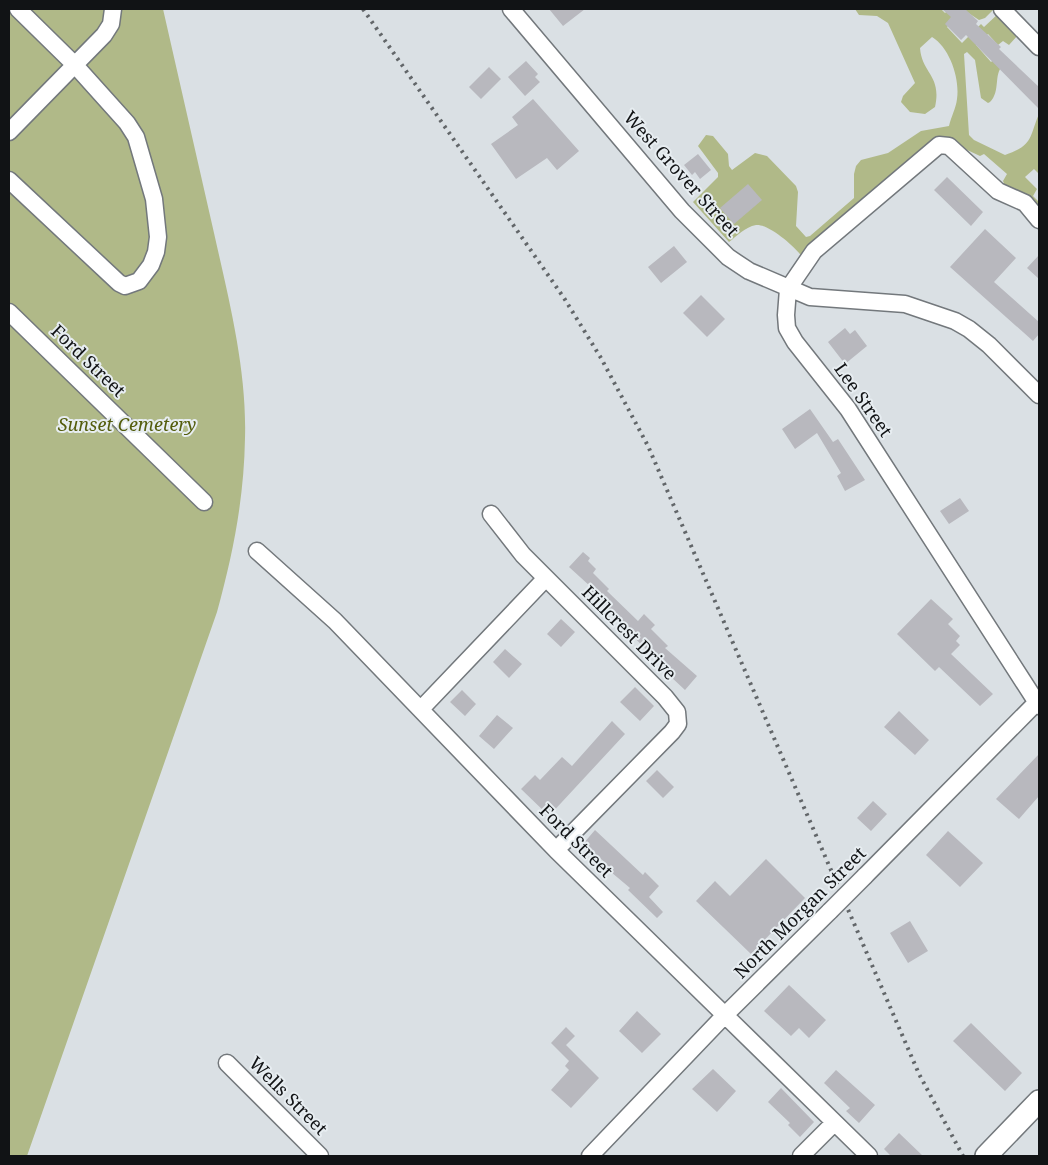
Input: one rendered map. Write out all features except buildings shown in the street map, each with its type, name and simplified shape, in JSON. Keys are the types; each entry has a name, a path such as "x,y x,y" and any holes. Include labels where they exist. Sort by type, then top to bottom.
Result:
{"main road":[{"path":"991,1154 1039,1101"}],"street":[{"path":"9,180 113,279 125,286 133,285 145,276 156,252 158,238 154,199 133,130 74,64 18,9"},
{"path":"9,132 104,35 111,24 113,9"},
{"name":"West Grover Street","path":"511,9 682,211 726,255 749,271 810,297 906,304 955,321 969,329 989,345 1039,395"},
{"path":"1002,9 1039,47"},
{"name":"Lee Street","path":"1038,703 848,409 790,334 786,315 788,289 814,251 940,145 949,146 998,190 1025,203 1039,220"},
{"name":"Ford Street","path":"9,312 204,502"},
{"name":"Hillcrest Drive","path":"491,514 506,536 677,712 678,724 556,850"},
{"name":"Ford Street","path":"257,551 335,621 556,850 869,1156"},
{"path":"421,710 546,578"},
{"name":"North Morgan Street","path":"590,1156 724,1016 1038,703"},
{"name":"Wells Street","path":"227,1063 320,1156"},
{"path":"801,1156 834,1123"}],"green space":[{"name":"Sunset Cemetery","path":"9,9 163,9 231,309 240,361 245,412 244,461 240,505 233,548 217,612 27,1156 9,1156"},
{"path":"855,9 941,9 945,13 950,9 994,9 985,18 979,20 964,10 947,27 962,43 981,24 984,27 999,13 1019,34 1009,45 1003,41 998,45 988,34 976,45 991,62 997,57 1003,65 998,73 995,93 988,103 981,98 975,60 967,52 964,54 969,135 974,140 1005,155 1026,144 1039,114 1039,172 1034,169 1025,177 1037,189 1033,196 1039,202 1039,212 1021,192 1005,186 1003,181 1007,174 984,154 980,156 950,142 803,258 782,237 761,225 748,228 729,242 693,202 718,177 718,173 698,146 706,135 713,136 728,154 729,166 732,170 755,153 767,156 796,186 798,192 796,226 806,237 810,236 854,198 854,174 856,166 861,160 888,153 921,131 949,126 958,91 955,73 949,56 944,49 932,37 920,48 924,64 936,88 935,107 925,114 910,112 901,102 903,96 915,83 888,23 877,16 859,15"}],"railway":[{"path":"363,9 564,298 601,358 648,446 919,1074 963,1156"}]}
